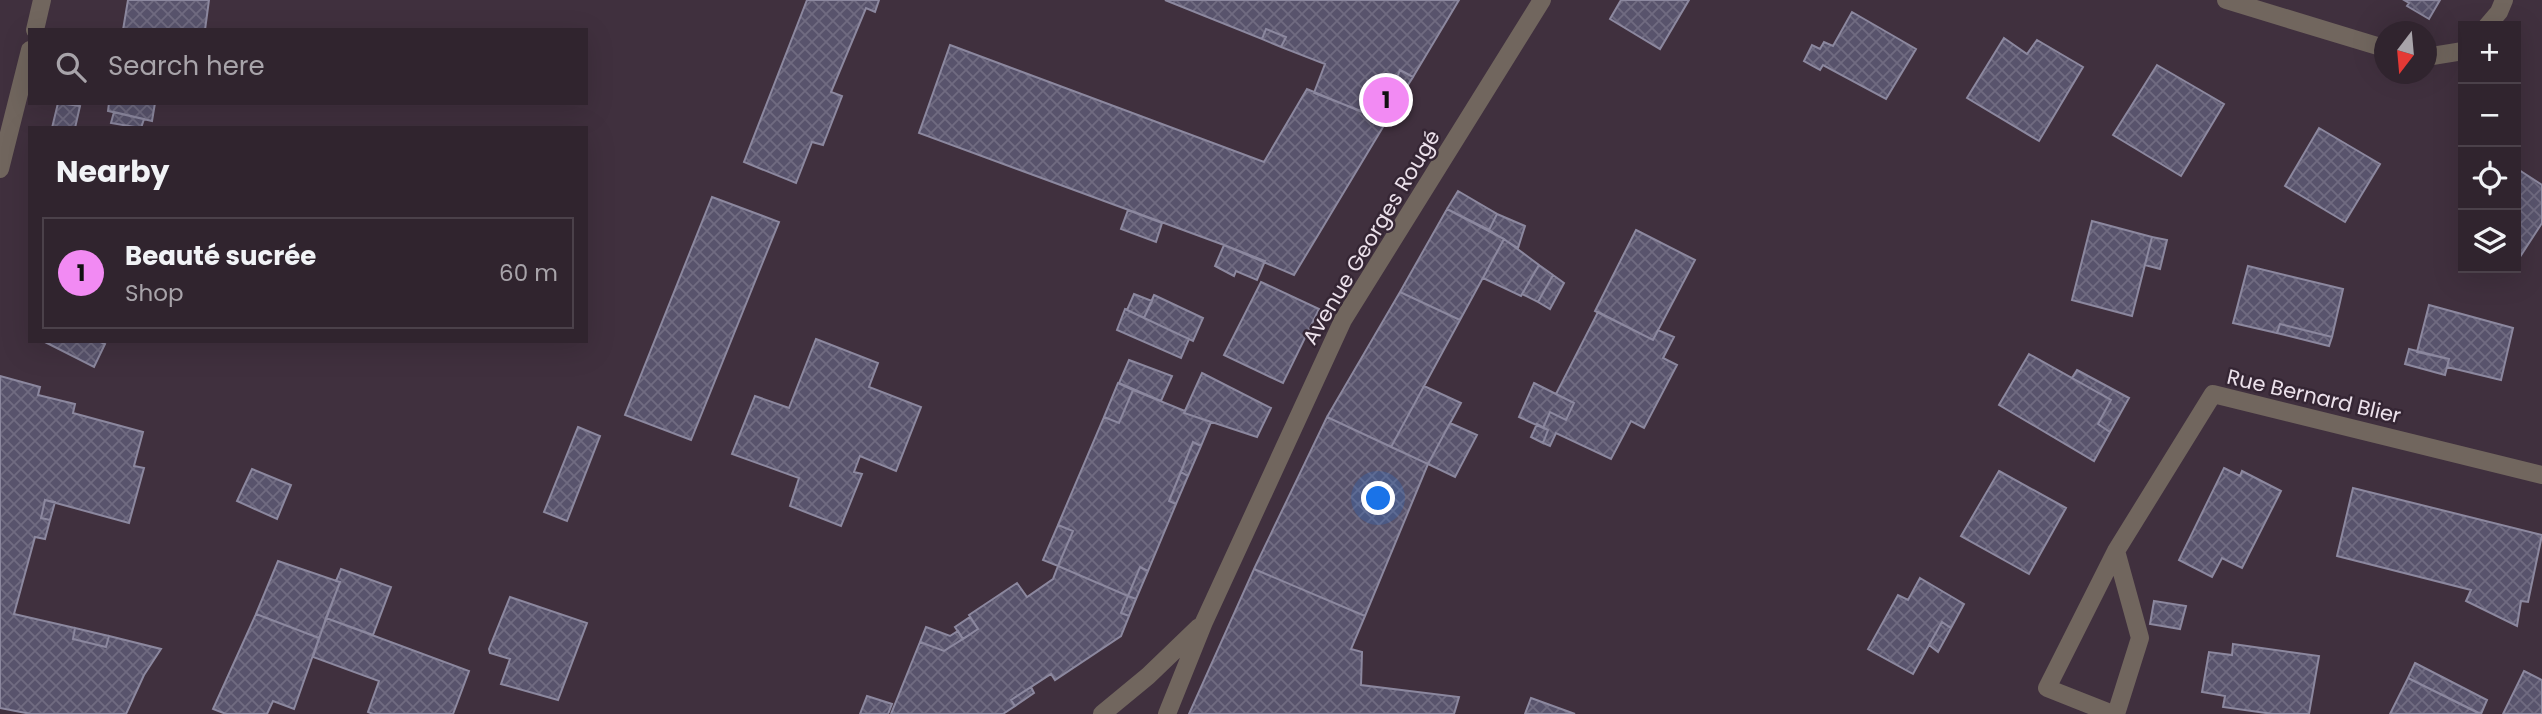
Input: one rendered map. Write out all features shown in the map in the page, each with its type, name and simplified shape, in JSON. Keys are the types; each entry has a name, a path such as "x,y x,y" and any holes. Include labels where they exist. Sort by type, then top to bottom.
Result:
{"street":[{"path":"35,28 42,0"},
{"name":"Avenue Georges Rougé","path":"1167,714 1204,622 1343,320 1542,0"},
{"path":"2226,0 2374,45"},
{"path":"2491,21 2504,0"},
{"path":"2437,55 2458,52"},
{"path":"0,169 28,58"},
{"name":"Rue Bernard Blier","path":"2116,551 2140,638 2115,714 2047,688 2116,551 2213,394 2542,475"},
{"name":"Avenue Georges Rougé","path":"1102,714 1148,676 1204,622"}],"building":[{"path":"128,0 209,0 205,28 123,28"},
{"path":"807,0 879,0 875,12 866,8 831,92 842,96 823,145 812,142 796,183 744,162"},
{"path":"1165,0 1459,0 1413,77 1400,70 1392,91 1378,85 1371,106 1364,103 1361,111 1314,93 1325,64 1281,47 1286,37 1266,29 1262,39"},
{"path":"1621,0 1689,0 1660,49 1610,19"},
{"path":"2404,0 2440,0 2429,19 2407,6 2409,3"},
{"path":"1852,12 1916,49 1886,99 1823,65 1820,70 1804,61 1812,45 1820,49 1824,42 1833,46"},
{"path":"1266,29 1286,37 1281,47 1262,39"},
{"path":"2004,38 2027,54 2037,40 2083,67 2039,141 1967,98"},
{"path":"950,45 1264,162 1307,89 1386,122 1294,275 1224,245 919,133"},
{"path":"2157,65 2224,104 2181,176 2113,135"},
{"path":"1400,70 1413,77 1402,94 1392,91"},
{"path":"1378,85 1402,94 1391,114 1371,106"},
{"path":"58,105 80,106 75,126 52,126"},
{"path":"109,105 155,105 152,121 108,111"},
{"path":"114,112 144,119 142,126 111,123"},
{"path":"2319,128 2380,164 2345,222 2285,186"},
{"path":"2521,171 2542,185 2542,223 2521,255"},
{"path":"1458,191 1497,214 1489,230 1447,209"},
{"path":"712,197 779,222 691,440 625,415"},
{"path":"1447,209 1504,239 1460,320 1400,292"},
{"path":"1128,210 1162,223 1156,242 1121,229"},
{"path":"1497,214 1525,226 1518,248 1489,230"},
{"path":"2092,221 2152,237 2132,316 2072,300"},
{"path":"1636,230 1695,260 1653,340 1595,311"},
{"path":"2152,237 2167,240 2160,269 2145,265"},
{"path":"1504,239 1539,265 1521,296 1483,278"},
{"path":"1224,245 1265,261 1257,280 1236,271 1234,276 1215,266"},
{"path":"1539,265 1553,275 1538,302 1522,294"},
{"path":"2248,266 2343,289 2332,337 2280,324 2277,333 2233,323"},
{"path":"1553,275 1564,283 1550,309 1538,302"},
{"path":"1261,282 1319,309 1283,383 1224,355"},
{"path":"1400,292 1460,320 1391,447 1327,417"},
{"path":"1134,294 1152,301 1144,318 1127,310"},
{"path":"1154,295 1203,318 1193,341 1144,318"},
{"path":"2429,305 2513,328 2501,380 2447,367 2449,359 2417,352"},
{"path":"1125,309 1189,339 1181,358 1117,330"},
{"path":"1598,312 1653,340 1658,330 1674,337 1663,358 1677,365 1644,428 1631,421 1611,459 1556,433 1550,446 1543,443 1548,430 1543,428 1550,412 1566,420 1574,403 1556,394"},
{"path":"2280,324 2332,337 2329,346 2277,333"},
{"path":"816,339 878,363 869,387 921,407 896,471 860,456 854,472 862,474 841,526 790,506 799,478 732,454 755,396 789,408"},
{"path":"47,343 105,344 94,367"},
{"path":"2409,349 2449,359 2445,375 2405,364"},
{"path":"2029,354 2111,400 2098,424 2110,432 2094,461 1999,405"},
{"path":"1129,360 1172,376 1161,401 1119,383"},
{"path":"2077,370 2129,398 2110,432 2098,424 2111,400 2072,378"},
{"path":"1202,373 1271,408 1257,437 1184,413"},
{"path":"0,376 40,387 38,395 75,404 73,413 143,432 134,466 144,468 129,523 45,500 41,518 50,520 45,539 35,537 14,614 75,628 73,639 106,647 109,636 161,649 144,675 126,714 31,714 0,708"},
{"path":"1118,383 1133,390 1119,423 1104,417"},
{"path":"1534,383 1574,403 1566,420 1550,412 1543,428 1519,417"},
{"path":"1424,386 1461,403 1428,464 1391,447"},
{"path":"1133,390 1211,422 1201,446 1193,442 1169,501 1176,504 1148,571 1140,567 1128,596 1058,566 1073,531 1058,525 1104,417 1119,423"},
{"path":"1327,417 1428,464 1365,616 1254,569"},
{"path":"1450,423 1477,435 1455,477 1428,464"},
{"path":"1537,424 1548,430 1543,443 1531,437"},
{"path":"578,427 600,436 567,521 544,512"},
{"path":"1193,442 1201,446 1188,476 1181,472"},
{"path":"2224,468 2240,476 2242,471 2281,491 2242,568 2222,558 2212,577 2179,560"},
{"path":"252,469 291,485 277,519 237,501"},
{"path":"1999,471 2066,508 2029,574 1961,536"},
{"path":"1181,472 1188,476 1176,504 1169,501"},
{"path":"2353,488 2542,535 2528,602 2521,601 2517,626 2466,601 2471,590 2337,556"},
{"path":"45,500 55,502 50,520 41,518"},
{"path":"1058,525 1073,531 1058,566 1043,560"},
{"path":"278,561 340,582 319,638 256,614"},
{"path":"1058,566 1128,596 1121,613 1129,616 1121,636 1055,680 1051,674 1011,700 1015,706 1003,714 891,714 920,642 944,651 978,629 969,615 1017,583 1027,597 1053,579"},
{"path":"1140,567 1148,571 1136,599 1128,596"},
{"path":"341,569 391,587 373,635 326,618 340,582 336,581"},
{"path":"1254,569 1365,616 1351,649 1362,652 1361,685 1459,697 1454,714 1189,714"},
{"path":"1920,578 1964,604 1951,628 1942,622 1913,674 1868,649 1898,595 1908,600"},
{"path":"1128,596 1136,599 1129,616 1121,613"},
{"path":"510,597 587,623 558,700 501,684 510,659 490,653 489,649"},
{"path":"2154,601 2186,606 2180,629 2150,624"},
{"path":"256,614 319,638 294,709 273,701 267,714 226,714 213,709"},
{"path":"970,617 978,629 963,639 955,627"},
{"path":"326,618 469,671 453,714 368,712 379,681 313,657"},
{"path":"1942,622 1951,628 1938,652 1929,645"},
{"path":"926,627 950,636 958,631 963,639 944,651 920,642"},
{"path":"75,628 109,636 106,647 73,639"},
{"path":"2233,644 2319,656 2309,714 2273,714 2223,707 2225,696 2202,692 2209,652 2232,655"},
{"path":"2415,663 2487,700 2481,714 2408,678"},
{"path":"2524,671 2542,680 2542,714 2503,714"},
{"path":"2408,678 2480,714 2390,714"},
{"path":"1031,687 1034,693 1015,706 1011,700"},
{"path":"867,696 892,704 888,714 860,714"},
{"path":"1531,698 1575,714 1525,714"}],"place":[{"name":"Beauté sucrée","path":"1386,100"}]}
